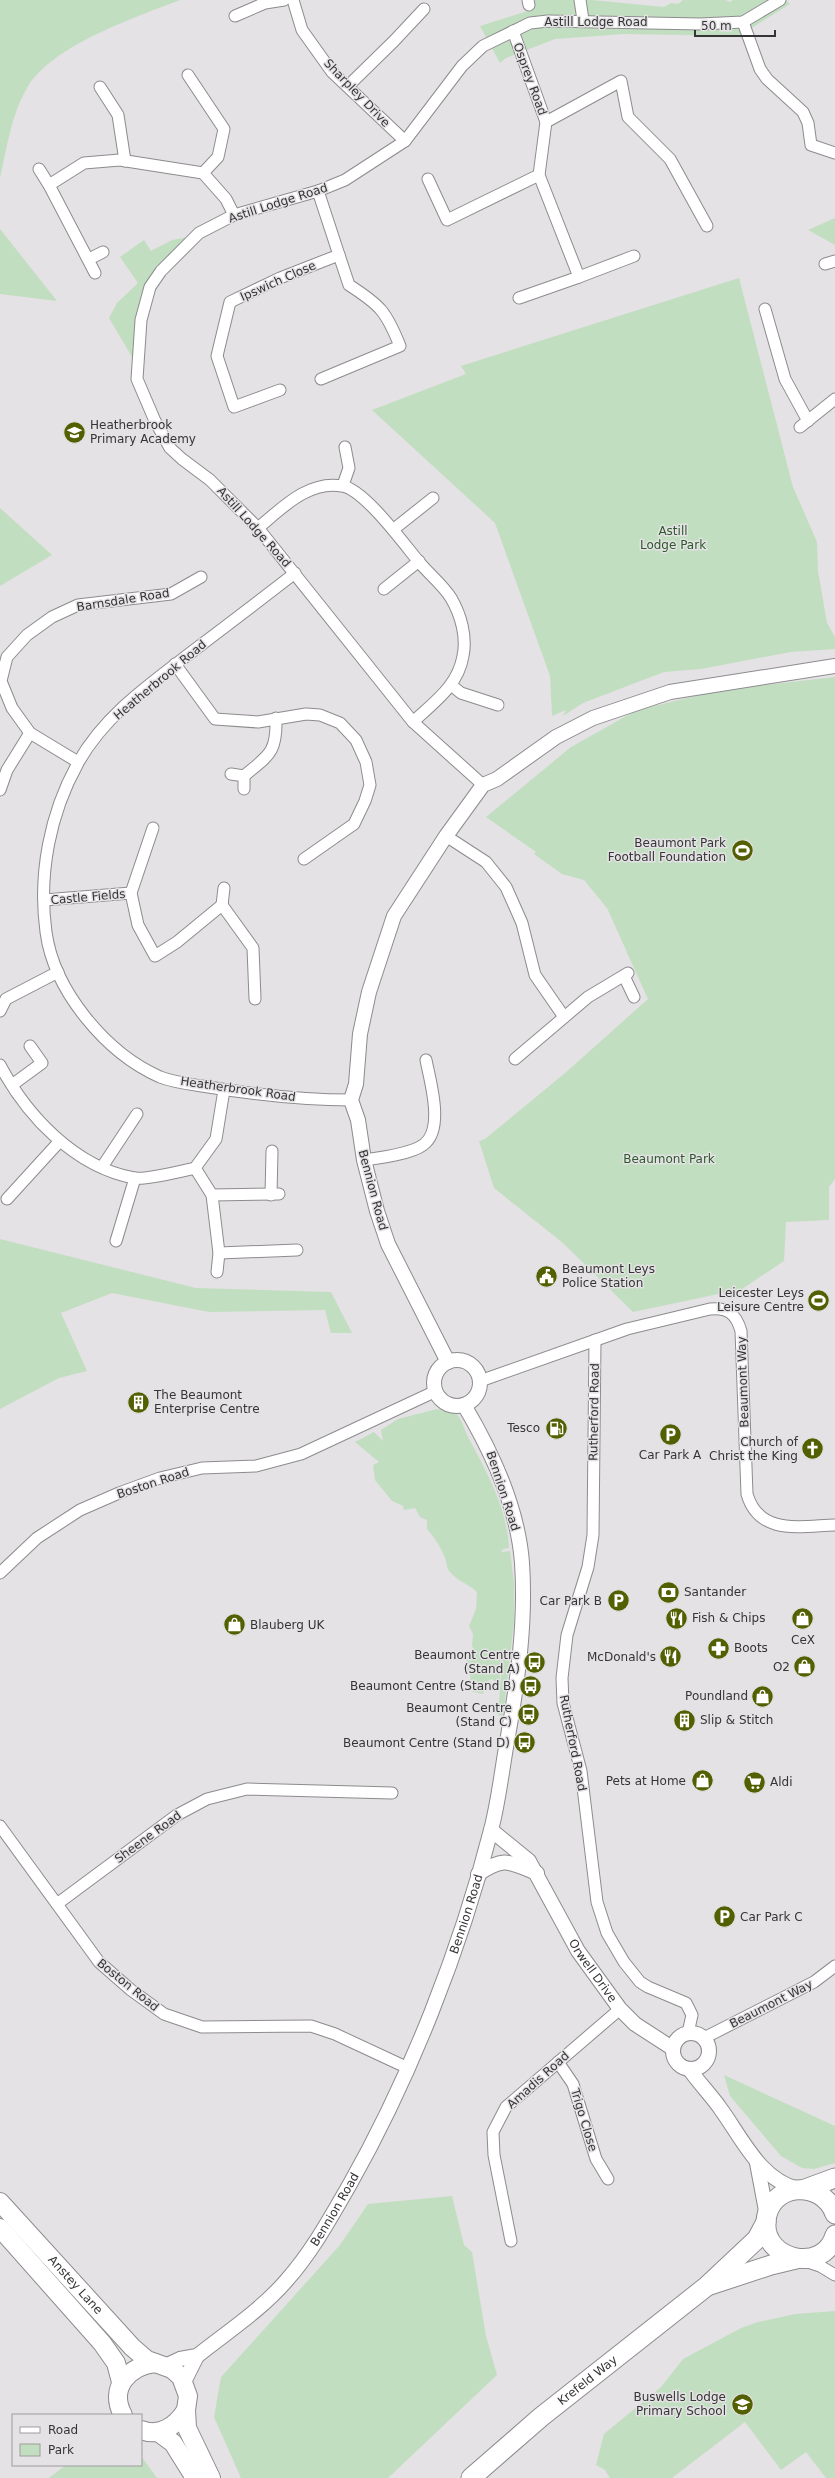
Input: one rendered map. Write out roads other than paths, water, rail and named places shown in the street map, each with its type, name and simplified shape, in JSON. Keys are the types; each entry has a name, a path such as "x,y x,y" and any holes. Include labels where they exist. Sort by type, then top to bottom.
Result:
{"highway":[{"path":"802,2189 835,2178"},
{"path":"802,2189 823,2196 832,2205 835,2214"},
{"name":"Krefeld Way","path":"471,2478 541,2417 707,2286 757,2239 774,2203 782,2195 802,2189"},
{"path":"767,2219 771,2242 778,2250 799,2259"},
{"name":"Krefeld Way","path":"707,2286 771,2265 823,2253 835,2235"}],"main road":[{"name":"Anstey Lane","path":"0,2202 132,2347 147,2360 161,2364 177,2372 184,2382"},
{"path":"0,2228 102,2342 116,2363 121,2382 118,2399 123,2414"},
{"path":"121,2382 130,2371 142,2364 161,2364"},
{"path":"184,2382 188,2396 186,2410 191,2440 211,2478"},
{"path":"150,2431 175,2424 186,2410"},
{"path":"150,2431 177,2447 195,2478"}],"street":[{"path":"235,16 258,3 284,0"},
{"name":"Sharpley Drive","path":"293,0 302,30 332,72 405,142"},
{"path":"580,0 583,20"},
{"name":"Astill Lodge Road","path":"483,785 413,722 258,528 210,480 170,448 154,422 137,379 141,320 150,287 161,271 189,241 199,233 234,215 318,191 345,180 405,142 462,66 483,46 512,31 530,23 583,20 700,24 743,22 780,0"},
{"path":"348,86 424,9"},
{"path":"743,22 760,69 767,79 803,112 808,123 812,145 835,153"},
{"name":"Osprey Road","path":"512,31 546,122 538,175"},
{"path":"188,75 224,129 218,157 203,173"},
{"path":"546,122 621,81 628,117 670,159 708,226"},
{"path":"100,87 118,115 125,161"},
{"path":"48,185 84,163 125,161 203,173 226,199 234,215"},
{"path":"39,169 89,259 95,273"},
{"path":"428,180 447,220 538,175 579,277"},
{"path":"318,191 349,285 374,301 388,318 400,346 321,379"},
{"path":"89,259 103,252"},
{"name":"Ipswich Close","path":"280,390 234,407 217,356 230,302 280,278 339,254"},
{"path":"519,298 634,256"},
{"path":"765,309 785,379 804,424 835,399"},
{"path":"343,486 349,468 345,447"},
{"path":"258,528 299,495 320,487 343,486 361,497 394,529 418,561 451,598 465,631 459,676 413,722"},
{"path":"394,529 433,498"},
{"path":"384,589 418,561"},
{"name":"Heatherbrook Road","path":"295,573 175,664 120,710 78,762 53,819 45,861 44,900 46,933 58,972 87,1022 121,1054 161,1077 224,1090 325,1100 351,1100"},
{"name":"Barnsdale Road","path":"78,762 30,733 12,708 1,681 8,656 27,635 52,617 78,605 171,594 201,577"},
{"path":"175,664 216,718 258,722 276,718 320,715 340,723 356,740 366,762 370,785 354,824 304,859"},
{"path":"351,1100 356,1084 360,1034 369,992 394,916 446,836 483,785 497,779 556,737 587,722 670,692 835,666"},
{"path":"451,685 461,693 498,706"},
{"path":"230,774 244,776 269,756 276,738 276,718"},
{"path":"0,790 7,770 30,733"},
{"path":"244,776 244,790"},
{"name":"Castle Fields","path":"152,828 131,893 138,925 155,956 177,942 222,905"},
{"path":"446,836 486,862 506,887 522,924 534,975 564,1017"},
{"path":"224,888 222,905 253,948 255,999"},
{"name":"Castle Fields","path":"44,900 131,893"},
{"path":"0,1011 6,999 58,972"},
{"path":"515,1059 588,998 626,975 634,997"},
{"path":"12,1085 42,1063 30,1046"},
{"path":"364,1160 413,1149 423,1145 430,1137 435,1115 426,1060"},
{"path":"0,1065 21,1099 59,1142 102,1167 135,1178 195,1168 216,1139 224,1090"},
{"name":"Bennion Road","path":"351,1100 358,1120 364,1160 388,1244 448,1362"},
{"path":"102,1167 137,1114"},
{"path":"7,1199 59,1142"},
{"path":"212,1195 275,1194 272,1151"},
{"path":"195,1168 212,1195 219,1253 217,1272"},
{"path":"116,1241 135,1178"},
{"path":"219,1253 296,1250"},
{"name":"Beaumont Way","path":"480,1381 595,1340 664,1319 721,1308 729,1311 735,1316 741,1331 747,1494 754,1512 763,1520 777,1525 835,1524"},
{"name":"Rutherford Road","path":"595,1340 593,1535 588,1567 567,1635 562,1678 563,1698 581,1770 597,1902 607,1933 624,1962 640,1982 648,1988 686,2002 692,2015 688,2033"},
{"path":"455,1360 469,1363 474,1368 480,1381 476,1396 464,1405 450,1405 439,1397 436,1391 434,1380 438,1371 448,1362 455,1360"},
{"name":"Boston Road","path":"0,1573 37,1538 80,1510 119,1493 160,1478 202,1468 256,1466 301,1454 436,1391"},
{"name":"Bennion Road","path":"184,2382 197,2356 286,2282 309,2252 366,2157 408,2068 442,1983 491,1830 522,1645 524,1605 522,1560 513,1516 498,1472 487,1444 464,1405"},
{"name":"Sheene Road","path":"57,1904 177,1815 207,1799 247,1789 392,1793"},
{"name":"Boston Road","path":"0,1826 98,1962 131,1990 164,2014 202,2027 312,2026 335,2034 408,2068"},
{"name":"Orwell Drive","path":"491,1830 529,1861 537,1873 578,1951 620,2009 635,2024 672,2048"},
{"path":"478,1874 496,1862 513,1864 537,1873"},
{"name":"Beaumont Way","path":"704,2038 814,1982 835,1966"},
{"name":"Amadis Road","path":"511,2241 494,2155 493,2132 506,2108 620,2009"},
{"path":"690,2070 703,2065 710,2053 704,2038 695,2033 688,2033 680,2036 672,2048 674,2058 679,2066 690,2070 719,2106 757,2163 784,2184 802,2189"},
{"name":"Trigo Close","path":"558,2062 573,2084 596,2159 608,2179"},
{"path":"703,2065 719,2106"},
{"path":"757,2163 767,2219"},
{"path":"799,2259 820,2266 835,2275"},
{"name":"Bennion Road","path":"161,2364 197,2356"}],"place":[{"name":"Heatherbrook Primary Academy","path":"74,432"},
{"name":"Beaumont Park Football Foundation","path":"742,850"},
{"name":"Beaumont Leys Police Station","path":"547,1276"},
{"name":"Leicester Leys Leisure Centre","path":"819,1300"},
{"name":"The Beaumont Enterprise Centre","path":"138,1402"},
{"name":"Tesco","path":"556,1428"},
{"name":"Car Park A","path":"670,1434"},
{"name":"Church of Christ the King","path":"813,1449"},
{"name":"Santander","path":"669,1592"},
{"name":"Car Park B","path":"618,1601"},
{"name":"Fish & Chips","path":"677,1618"},
{"name":"CeX","path":"803,1619"},
{"name":"Blauberg UK","path":"234,1625"},
{"name":"Boots","path":"719,1648"},
{"name":"McDonald's","path":"671,1657"},
{"name":"Beaumont Centre (Stand A)","path":"535,1662"},
{"name":"O2","path":"805,1667"},
{"name":"Beaumont Centre (Stand B)","path":"531,1686"},
{"name":"Poundland","path":"763,1696"},
{"name":"Beaumont Centre (Stand C)","path":"528,1715"},
{"name":"Slip & Stitch","path":"685,1720"},
{"name":"Beaumont Centre (Stand D)","path":"525,1743"},
{"name":"Pets at Home","path":"702,1781"},
{"name":"Aldi","path":"755,1782"},
{"name":"Car Park C","path":"725,1917"},
{"name":"Buswells Lodge Primary School","path":"742,2404"}],"park label":[{"name":"Astill Lodge Park","path":"673,538"},
{"name":"Beaumont Park","path":"669,1159"}]}
